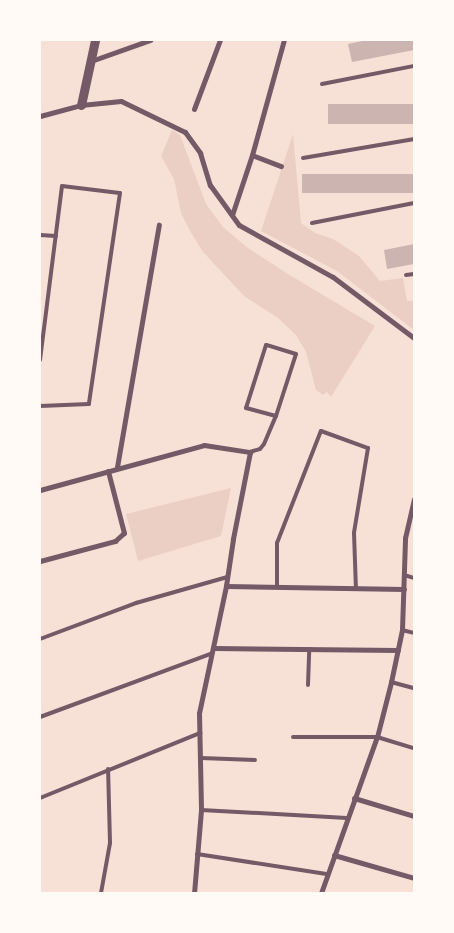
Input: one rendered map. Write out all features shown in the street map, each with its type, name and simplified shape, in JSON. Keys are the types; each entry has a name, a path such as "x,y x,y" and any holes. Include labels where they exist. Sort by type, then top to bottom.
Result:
{"street":[{"path":"81,104 95,40"},
{"path":"91,61 150,40"},
{"path":"194,110 220,40"},
{"path":"232,215 252,155 284,40"},
{"path":"40,116 81,104 121,101 185,132 200,153 210,184 238,225 333,276 414,338"},
{"path":"252,155 281,166"},
{"path":"118,467 159,225"},
{"path":"40,490 118,467 204,445 250,452 214,651 199,713 201,732 201,810 194,893"},
{"path":"40,561 115,541 124,532 108,471"},
{"path":"321,893 326,874 377,738 391,682 402,630 404,575 414,499"},
{"path":"226,586 404,589"},
{"path":"214,651 398,650"},
{"path":"354,798 414,816"},
{"path":"334,855 414,878"}],"lane":[{"path":"322,84 414,66"},
{"path":"303,158 414,139"},
{"path":"40,360 62,186 120,193 89,404 40,406"},
{"path":"312,223 414,203"},
{"path":"40,235 56,236"},
{"path":"406,275 414,274"},
{"path":"250,452 264,444 276,416 296,354 266,344 246,408 276,416"},
{"path":"277,587 278,542 321,431 368,448 354,533 356,588"},
{"path":"404,575 414,578"},
{"path":"40,639 136,603 227,577"},
{"path":"402,630 414,633"},
{"path":"308,685 309,649"},
{"path":"40,717 214,651"},
{"path":"391,682 414,688"},
{"path":"40,798 201,732"},
{"path":"293,737 377,738 414,748"},
{"path":"201,758 255,760"},
{"path":"101,893 110,843 108,769"},
{"path":"201,810 347,818"},
{"path":"197,854 326,874"}],"shaded area":[{"path":"172,130 180,135 206,204 223,227 248,248 375,326 331,397 327,392 323,395 316,390 306,352 296,335 278,318 244,296 203,252 190,231 181,213 174,179 161,156"},
{"path":"293,134 301,223 315,233 333,239 359,256 380,281 403,278 407,301 414,301 414,330 337,271 261,231"},
{"path":"231,488 221,536 138,561 126,514"}],"building":[{"path":"367,40 414,40 414,50 352,62 348,44"},
{"path":"328,104 414,104 414,124 328,124"},
{"path":"302,174 414,174 414,193 302,193"},
{"path":"414,244 414,264 387,269 384,250"}]}
